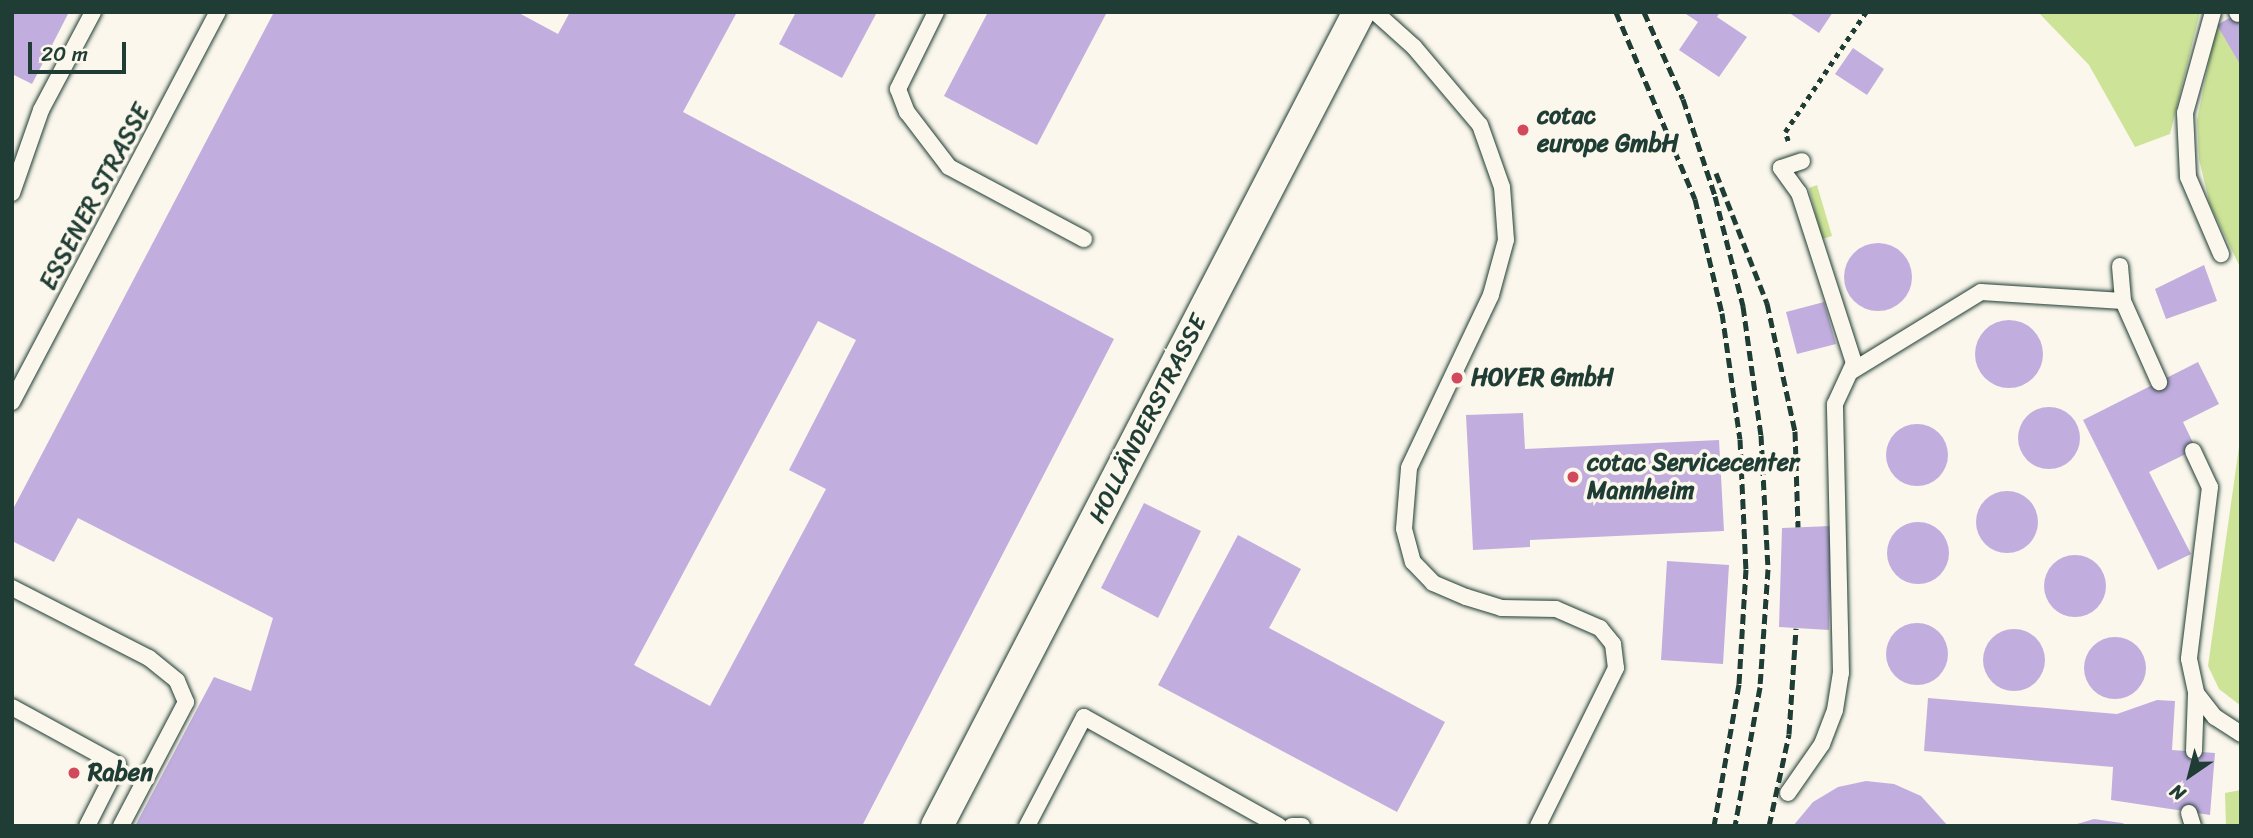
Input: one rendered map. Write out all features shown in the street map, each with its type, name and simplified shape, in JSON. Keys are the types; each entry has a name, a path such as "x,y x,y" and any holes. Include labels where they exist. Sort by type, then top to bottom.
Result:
{"street":[{"name":"HOLLÄNDERSTRASSE","path":"937,826 1360,12"}],"lane":[{"path":"12,193 41,110 93,12"},
{"name":"ESSENER STRASSE","path":"12,402 218,12"},
{"path":"936,12 898,89 907,112 949,167 1084,239"},
{"path":"1375,12 1414,47 1480,125 1502,187 1506,240 1491,295 1409,468 1404,529 1413,562 1433,583 1466,597 1501,608 1556,609 1600,628 1613,644 1616,668 1538,826"},
{"path":"2213,12 2185,113 2188,177 2221,254"},
{"path":"1798,162 1781,168 1798,193 1852,371"},
{"path":"2120,266 2123,301 2159,382"},
{"path":"1787,793 1822,744 1835,710 1840,673 1835,404 1852,371 1981,292 2123,301"},
{"path":"2193,451 2210,487 2189,659 2196,693 2193,751"},
{"path":"12,588 149,657 177,681 186,702 121,826"},
{"path":"2196,693 2215,717 2241,734"},
{"path":"12,707 118,765 87,826"},
{"path":"1027,826 1084,718 1279,826"},
{"path":"1292,826 1301,826"}],"path":[{"path":"1798,162 1785,132 1866,12"}],"green space":[{"path":"2038,12 2200,12 2170,134 2135,147 2089,65"},
{"path":"2217,22 2241,66 2241,269 2210,205 2199,159 2197,120"},
{"path":"1817,185 1832,236 1822,239 1809,188"},
{"path":"2241,433 2241,706 2219,689 2208,666"},
{"path":"2241,790 2241,826 2226,826 2225,793"}],"building":[{"path":"12,12 69,12 32,84 12,74"},
{"path":"274,12 517,12 558,34 570,12 737,12 683,112 1114,339 862,826 135,826 214,677 251,691 273,618 78,518 54,562 12,541 12,511","holes":["818,321 856,340 789,470 826,489 710,706 634,665"]},
{"path":"796,12 877,12 842,78 779,44"},
{"path":"988,12 1107,12 1037,145 944,96"},
{"path":"1683,12 1720,12 1717,17 1747,37 1719,77 1679,50 1698,22"},
{"path":"1788,12 1833,12 1819,33"},
{"path":"2241,12 2241,66 2217,25"},
{"path":"1853,48 1884,69 1867,95 1835,74"},
{"path":"1878,243 1891,246 1902,253 1909,264 1912,277 1909,290 1902,301 1891,308 1878,311 1865,308 1854,301 1847,290 1844,277 1847,264 1854,253 1865,246"},
{"path":"2204,265 2217,301 2166,319 2155,289"},
{"path":"1824,302 1836,344 1797,354 1786,312"},
{"path":"2009,320 2022,323 2033,330 2040,341 2043,354 2040,367 2033,378 2022,385 2009,388 1996,385 1985,378 1978,367 1975,354 1978,341 1985,330 1996,323"},
{"path":"2198,362 2219,404 2183,422 2196,449 2149,472 2191,554 2158,570 2083,420"},
{"path":"2043,407 2055,407 2071,416 2078,426 2078,450 2071,460 2055,469 2043,469 2032,464 2023,455 2018,444 2018,432 2023,421 2032,412"},
{"path":"1523,413 1525,449 1719,440 1724,531 1530,540 1530,547 1473,550 1466,415"},
{"path":"1911,424 1923,424 1939,433 1946,443 1946,467 1939,477 1923,486 1911,486 1900,481 1891,472 1886,461 1886,449 1891,438 1900,429"},
{"path":"2001,491 2013,491 2029,500 2036,510 2036,534 2029,544 2013,553 2001,553 1990,548 1981,539 1976,528 1976,516 1981,505 1990,496"},
{"path":"1144,503 1201,531 1158,618 1101,588"},
{"path":"1912,522 1924,522 1940,531 1947,541 1947,565 1940,575 1924,584 1912,584 1901,579 1892,570 1887,559 1887,547 1892,536 1901,527"},
{"path":"1831,526 1829,630 1779,627 1782,528"},
{"path":"1238,535 1301,569 1269,628 1445,722 1397,812 1158,685"},
{"path":"2069,555 2081,555 2097,564 2104,574 2104,598 2097,608 2081,617 2069,617 2058,612 2049,603 2044,592 2044,580 2049,569 2058,560"},
{"path":"1667,561 1729,565 1723,664 1661,660"},
{"path":"1911,623 1923,623 1939,632 1946,642 1946,666 1939,676 1923,685 1911,685 1900,680 1891,671 1886,660 1886,648 1891,637 1900,628"},
{"path":"2008,629 2020,629 2036,638 2043,648 2043,672 2036,682 2020,691 2008,691 1997,686 1988,677 1983,666 1983,654 1988,643 1997,634"},
{"path":"2109,637 2121,637 2137,646 2144,656 2144,680 2137,690 2121,699 2109,699 2098,694 2089,685 2084,674 2084,662 2089,651 2098,642"},
{"path":"1928,698 2117,714 2157,700 2175,701 2172,750 2215,753 2210,815 2111,800 2113,767 1924,751"},
{"path":"1866,781 1894,784 1921,796 1948,826 1793,826 1813,802 1838,787"},
{"path":"2094,819 2122,823 2130,826 2070,826"}],"railway":[{"path":"1616,12 1695,199 1722,313 1740,439 1746,569 1739,684 1714,826"},
{"path":"1644,12 1683,99 1715,196 1743,306 1761,435 1768,569 1760,687 1735,826"},
{"path":"1716,173 1767,303 1795,431 1798,527"},
{"path":"1769,826 1789,734 1796,628"}],"place":[{"name":"cotac europe GmbH","path":"1523,130"},
{"name":"HOYER GmbH","path":"1457,378"},
{"name":"cotac Servicecenter Mannheim","path":"1573,477"},
{"name":"Raben","path":"74,773"}]}
